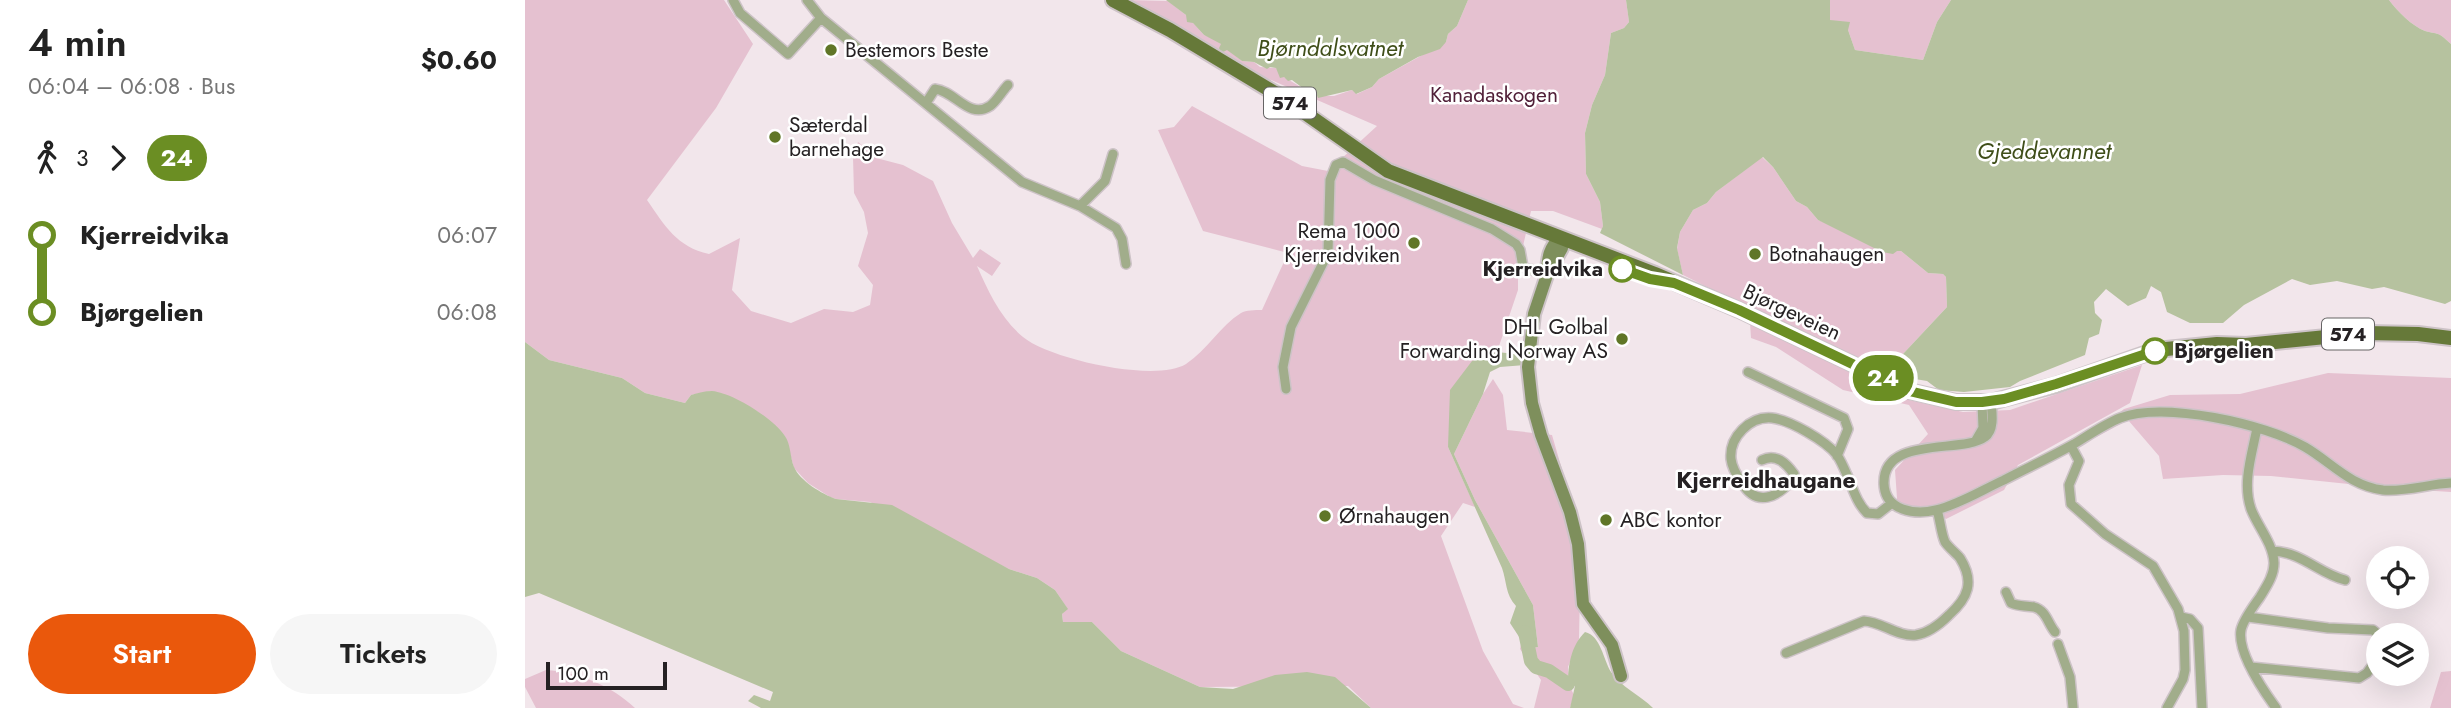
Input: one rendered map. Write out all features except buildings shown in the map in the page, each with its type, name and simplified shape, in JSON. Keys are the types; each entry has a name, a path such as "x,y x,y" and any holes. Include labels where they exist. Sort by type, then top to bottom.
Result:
{"main road":[{"name":"Bjørgeveien","path":"1113,0 1170,30 1288,102 1388,171 1468,202 1558,244 1674,283 1739,310 1909,391 1956,402 1987,402 2056,384 2134,358 2224,351 2246,345 2367,333 2451,338"}],"street":[{"path":"733,0 740,13 788,54 821,18"},
{"path":"807,0 821,18 1022,182 1080,206 1115,228 1122,239 1126,264"},
{"path":"926,103 935,89 942,90 967,107 984,109 993,104 1008,85"},
{"path":"1080,206 1105,181 1113,154"},
{"path":"1286,389 1283,367 1291,327 1328,253 1330,180 1336,165 1342,162 1374,180 1492,229 1516,244 1523,267 1547,275"},
{"path":"1558,244 1549,254 1547,275 1534,314 1528,367 1532,403 1578,544 1583,604 1612,645 1621,676"},
{"path":"1748,372 1844,418 1848,429 1837,456"},
{"path":"1987,402 1991,429 1986,437 1920,448 1895,460 1888,468 1884,480 1885,494 1892,503 1906,511 1918,513 1937,510 1967,498 2071,446 2121,417 2149,412 2211,417 2257,429 2305,447 2334,470 2357,482 2382,490 2451,483"},
{"path":"1762,460 1773,457 1782,460 1794,474 1794,478 1788,485 1769,496 1758,498 1751,496 1737,476 1731,452 1737,436 1746,426 1768,418 1782,421 1809,435 1837,456 1859,503 1867,513 1878,514 1892,503"},
{"path":"2257,429 2247,492 2251,508 2272,551 2274,566 2269,583 2241,627 2240,641 2251,667 2276,708"},
{"path":"2071,446 2079,461 2069,485 2071,504 2105,534 2153,566 2181,617 2185,670 2183,680 2167,708"},
{"path":"1786,653 1864,621 1871,621 1903,634 1915,635 1929,631 1947,618 1966,596 1968,582 1963,565 1945,541 1937,510"},
{"path":"2272,551 2288,551 2334,577 2346,580"},
{"path":"2006,592 2011,603 2040,610 2055,632"},
{"path":"2181,617 2190,620 2198,628 2202,708"},
{"path":"2248,617 2366,631"},
{"path":"2058,644 2070,677 2073,708"},
{"path":"2251,667 2359,678 2366,674"}],"green space":[{"name":"Kanadaskogen","path":"525,0 724,0 753,44 716,108 647,200 680,241 698,251 709,254 740,238 732,290 751,311 791,323 824,309 853,312 870,305 873,285 858,266 868,233 864,212 854,193 853,157 858,142 880,159 903,165 933,181 952,223 973,258 980,249 1001,263 992,276 977,266 1002,313 1023,337 1055,353 1078,360 1128,370 1152,371 1186,364 1233,318 1245,311 1262,310 1288,253 1203,231 1158,130 1174,127 1192,106 1302,166 1328,171 1377,126 1232,63 1127,0 1168,1 1186,15 1204,35 1216,40 1242,61 1254,62 1260,67 1276,68 1284,77 1304,89 1323,96 1334,96 1352,90 1357,94 1372,87 1379,79 1446,42 1448,34 1457,26 1468,0 1626,0 1629,22 1624,28 1611,33 1605,75 1592,105 1585,133 1586,174 1600,202 1602,229 1553,211 1531,211 1518,268 1518,290 1497,352 1479,357 1448,447 1475,507 1463,503 1441,536 1483,651 1513,704 1524,708 1371,708 1348,686 1200,687 1121,651 1092,622 1063,622 1062,614 1067,608 1055,590 1037,578 1009,569 870,502 830,497 808,483 794,468 785,436 758,412 711,391 691,395 685,403 645,393 622,378 549,360 525,342"},
{"path":"1830,0 1951,0 1937,22 1923,60 1855,50 1848,30 1830,20"},
{"path":"2389,0 2451,0 2451,44 2439,34 2415,26"},
{"path":"1762,157 1773,167 1796,201 1807,207 1818,220 1901,251 1928,273 1943,274 1946,277 1947,307 1903,354 1904,358 1890,384 1909,400 1963,412 2010,410 2142,365 2130,403 2018,465 2004,490 1946,519 1933,507 1898,512 1895,470 1928,434 1909,405 1843,390 1776,347 1751,338 1749,308 1683,275 1677,249 1680,232 1693,210 1707,203 1716,192"},
{"path":"2328,373 2451,378 2451,492 2271,476 2223,475 2163,479 2159,456 2128,420 2087,442 2124,409 2170,395 2240,394"},
{"path":"1493,379 1503,395 1507,430 1552,435 1566,483 1576,533 1580,589 1579,639 1568,667 1569,685 1574,695 1570,708 1534,708 1541,680 1520,649 1522,640 1528,649 1538,647 1533,605 1475,500 1454,454"},
{"path":"546,670 594,682 616,693 635,708 536,708 525,687 525,679"},
{"path":"2451,671 2451,708 2430,708 2441,672"}],"water":[{"name":"Bjørndalsvatnet","path":"1166,0 1468,0 1457,26 1448,34 1440,49 1418,57 1379,79 1372,87 1356,94 1352,90 1318,98 1316,93 1304,89 1292,80 1280,78 1276,68 1267,69 1254,62 1242,61 1227,50 1221,53 1221,44 1204,35 1193,23 1187,22 1186,15"},
{"name":"Gjeddevannet","path":"1626,0 1830,0 1830,20 1850,22 1848,30 1855,50 1923,60 1937,22 1951,0 2389,0 2415,26 2439,34 2451,44 2451,301 2445,304 2384,287 2372,289 2337,281 2310,285 2292,279 2244,305 2223,323 2190,323 2167,312 2161,292 2151,286 2146,298 2128,306 2106,289 2094,302 2095,313 2102,320 2099,334 2089,338 2085,355 2010,387 1964,392 1939,390 1927,381 1909,378 1903,354 1947,307 1946,277 1943,274 1928,273 1901,251 1893,254 1882,252 1818,220 1807,207 1796,201 1763,157 1716,192 1707,203 1693,210 1680,232 1677,248 1683,275 1600,233 1603,226 1600,202 1586,174 1585,133 1592,105 1605,75 1611,33 1624,28 1629,22"},
{"path":"525,342 549,360 622,378 645,393 685,403 691,395 712,391 741,401 779,429 787,440 797,472 818,490 836,499 892,505 1009,569 1037,578 1055,590 1068,609 1062,614 1063,622 1092,622 1121,651 1200,687 1233,689 1275,675 1307,672 1335,677 1371,708 761,708 748,701 754,695 770,701 773,692 539,593 525,597"},
{"path":"1497,352 1525,355 1525,365 1500,367 1490,372 1483,394 1454,454 1475,500 1533,605 1538,647 1527,649 1510,623 1516,606 1448,447 1450,390 1472,361"},
{"path":"1585,632 1595,638 1615,677 1653,708 1570,708 1575,686 1568,684 1570,663 1576,643"}],"waterway":[{"path":"1525,632 1531,661 1536,667 1549,671 1568,684"}],"bus line":[{"name":"24","path":"1622,269 1650,279 1674,283 1739,310 1909,391 1956,402 1991,402 2004,399 2155,351"}],"place":[{"name":"Bestemors Beste","path":"831,50"},
{"name":"Sæterdal barnehage","path":"775,137"},
{"name":"Rema 1000 Kjerreidviken","path":"1414,243"},
{"name":"Botnahaugen","path":"1755,254"},
{"name":"Kjerreidvika","path":"1622,269"},
{"name":"DHL Golbal Forwarding Norway AS","path":"1622,339"},
{"name":"Bjørgelien","path":"2155,351"},
{"name":"Ørnahaugen","path":"1325,516"},
{"name":"ABC kontor","path":"1606,520"}],"district":[{"name":"Kjerreidhaugane","path":"1766,480"}]}
